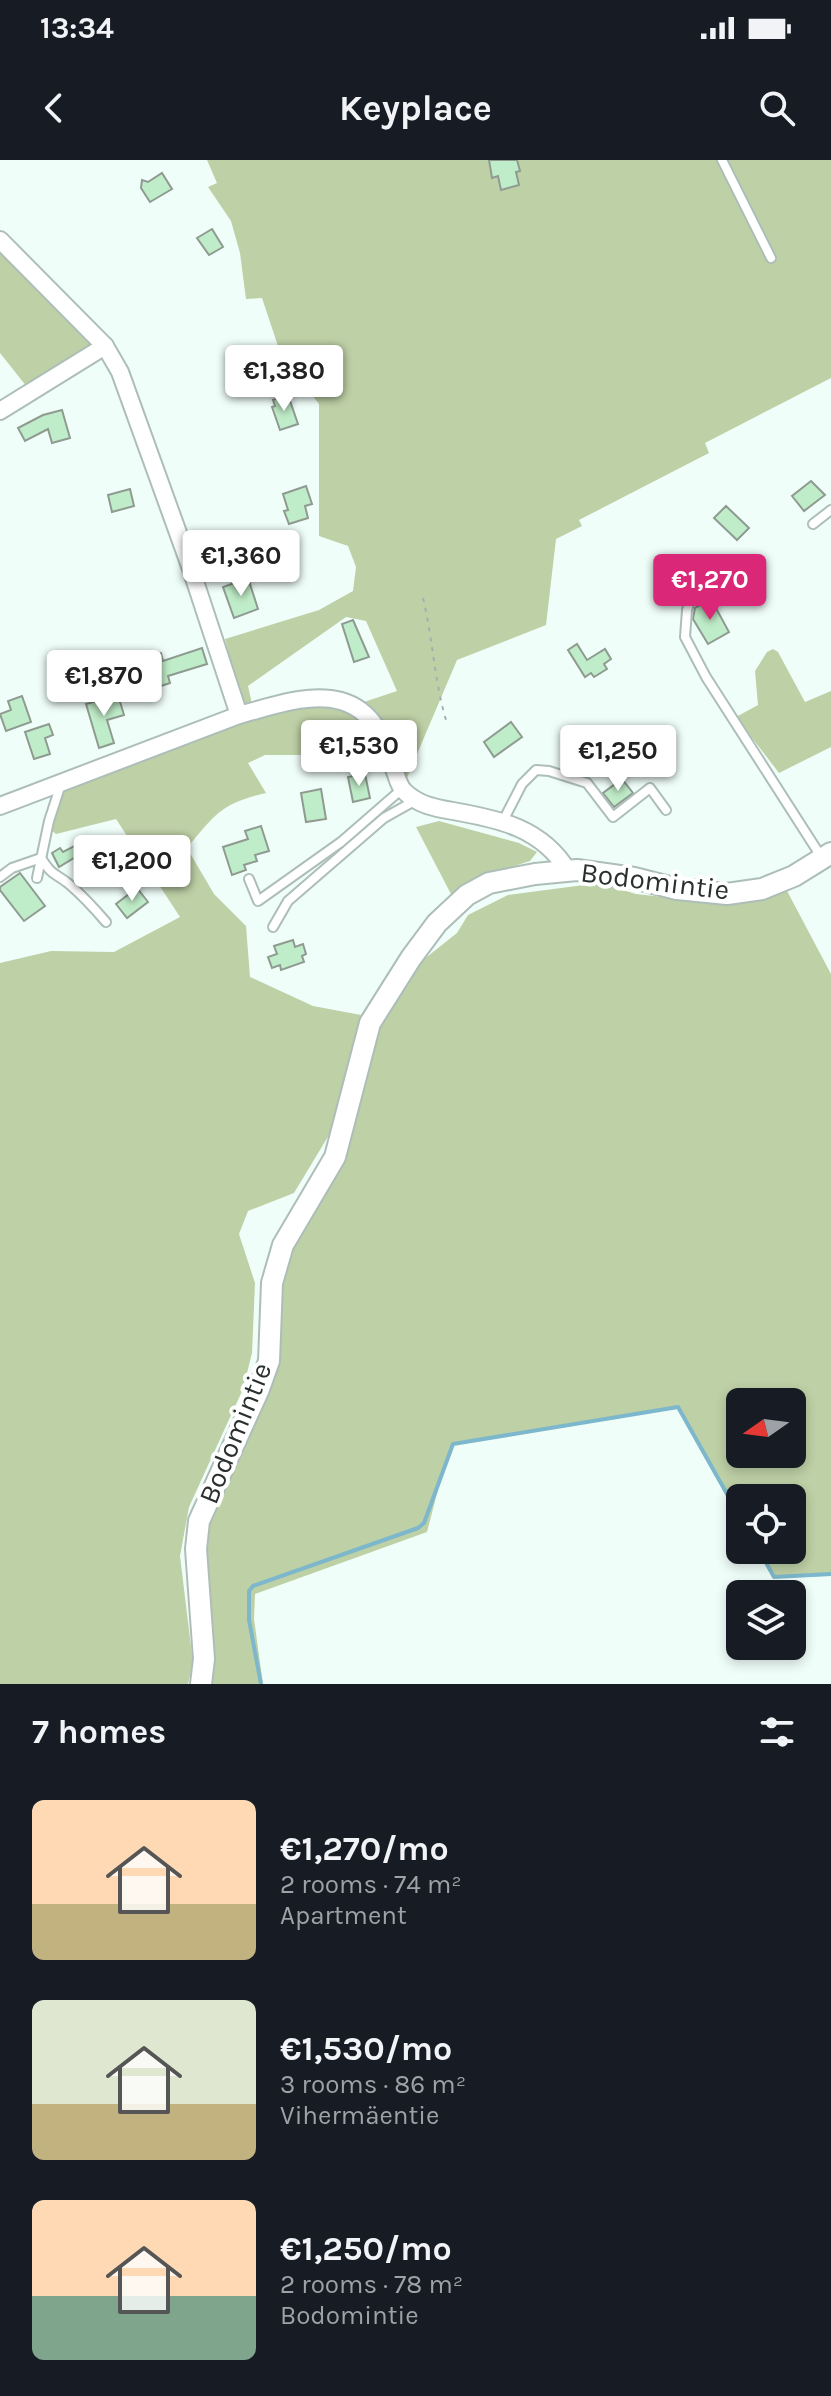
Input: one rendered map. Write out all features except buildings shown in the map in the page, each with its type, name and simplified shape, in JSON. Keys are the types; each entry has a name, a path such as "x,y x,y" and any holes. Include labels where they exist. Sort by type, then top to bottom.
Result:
{"street":[{"path":"0,240 105,346 120,372 190,566 239,715"},
{"path":"0,411 105,346"},
{"path":"0,806 239,715 283,703 320,698 339,700 360,708 375,723 402,789 416,800 429,807 503,821 521,828 540,839 568,871"},
{"name":"Bodomintie","path":"201,1684 204,1659 196,1549 199,1521 269,1361 272,1283 283,1245 335,1157 370,1023 437,923 467,895 489,883 535,874 568,871 634,878 677,889 727,894 762,889 783,881 826,855"}],"lane":[{"path":"722,160 771,258"},
{"path":"813,524 831,510"},
{"path":"694,588 687,610 685,637 706,677 826,855"},
{"path":"503,821 522,784 536,770 587,783 613,817 650,788 666,810"},
{"path":"37,878 49,821 61,784"},
{"path":"249,879 258,901 341,842 402,789"},
{"path":"273,927 288,901 384,818 416,800"},
{"path":"0,877 12,868 41,858"},
{"path":"41,858 51,874 66,881 106,922"}],"path":[{"path":"423,598 436,686 446,720"}],"green space":[{"path":"207,160 831,160 831,378 705,443 709,453 579,520 582,526 556,539 546,625 457,660 406,780 388,726 364,702 397,691 366,621 346,617 248,686 252,704 242,706 225,639 319,610 353,591 356,567 348,546 319,536 319,404 305,386 289,379 262,298 246,299 240,253 231,221 208,187 217,183"},
{"path":"0,248 97,343 27,387 0,353"},
{"path":"773,649 778,652 805,702 831,691 831,747 779,773 736,717 758,705 755,671 767,652"},
{"path":"335,705 372,725 381,751 325,772 315,755 265,755 248,763 266,793 239,801 220,812 187,848 214,894 246,926 250,977 313,1006 361,1015 358,1039 329,1135 294,1193 248,1211 239,1234 255,1283 252,1353 243,1389 189,1507 180,1556 193,1663 188,1684 0,1684 0,963 51,951 114,952 180,917 116,819 56,834 50,829 65,789 278,709"},
{"path":"439,821 519,843 537,852 530,861 496,872 451,894 416,827"},
{"path":"599,883 636,894 690,900 786,889 831,974 831,1576 774,1577 767,1564 806,1564 806,1484 726,1484 726,1492 678,1407 458,1442 453,1444 446,1459 427,1532 255,1594 254,1619 263,1684 206,1684 205,1527 270,1383 280,1276 292,1247 338,1172 352,1133 368,1058 384,1016 423,960 457,933 468,915 508,895"}],"waterway":[{"path":"261,1684 249,1620 249,1591 253,1586 418,1528 424,1523 453,1444 678,1407 726,1492"},
{"path":"767,1564 774,1577 831,1574"}]}
